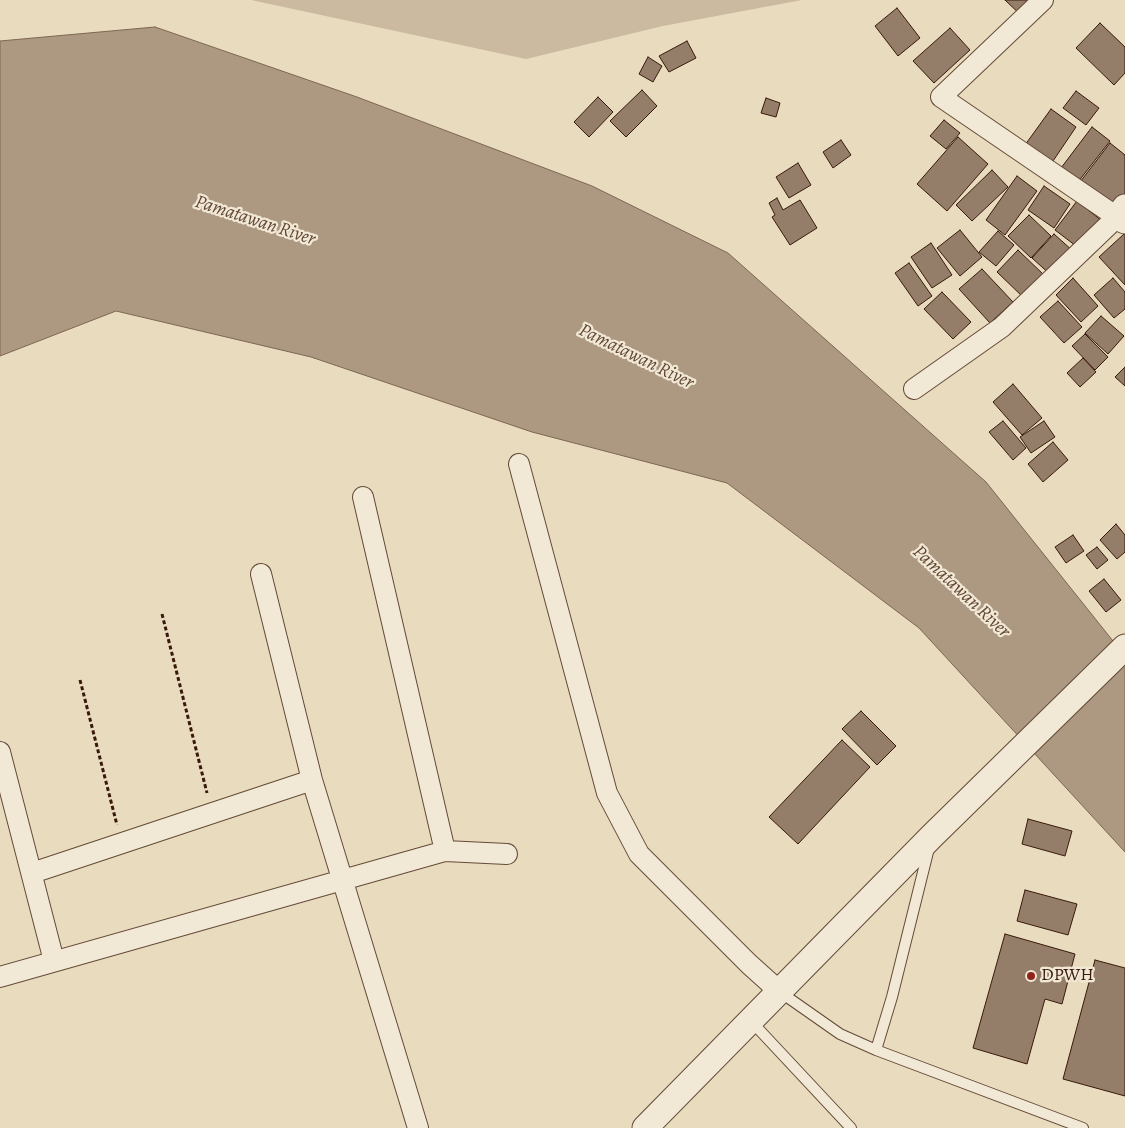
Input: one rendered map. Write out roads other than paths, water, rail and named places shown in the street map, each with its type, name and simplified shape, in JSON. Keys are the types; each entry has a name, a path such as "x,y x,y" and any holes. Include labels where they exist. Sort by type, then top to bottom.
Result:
{"street":[{"path":"914,389 1002,327 1122,215 941,96 1043,0"},
{"path":"520,464 607,793 639,854 749,964 779,991"},
{"path":"363,497 445,851"},
{"path":"262,574 312,780 418,1128"},
{"path":"645,1128 932,836 1125,647"},
{"path":"0,752 54,961"},
{"path":"32,873 312,780"},
{"path":"0,977 445,851 507,854"}],"lane":[{"path":"876,1050 892,997 932,836"},
{"path":"779,991 840,1034 876,1050 1083,1128"},
{"path":"750,1021 851,1128"}],"water":[{"name":"Pamatawan River","path":"155,27 357,97 592,186 728,253 986,482 1125,656 1125,852 919,628 727,483 532,432 311,357 116,311 0,356 0,41"}],"place":[{"name":"DPWH","path":"1031,976"}]}
